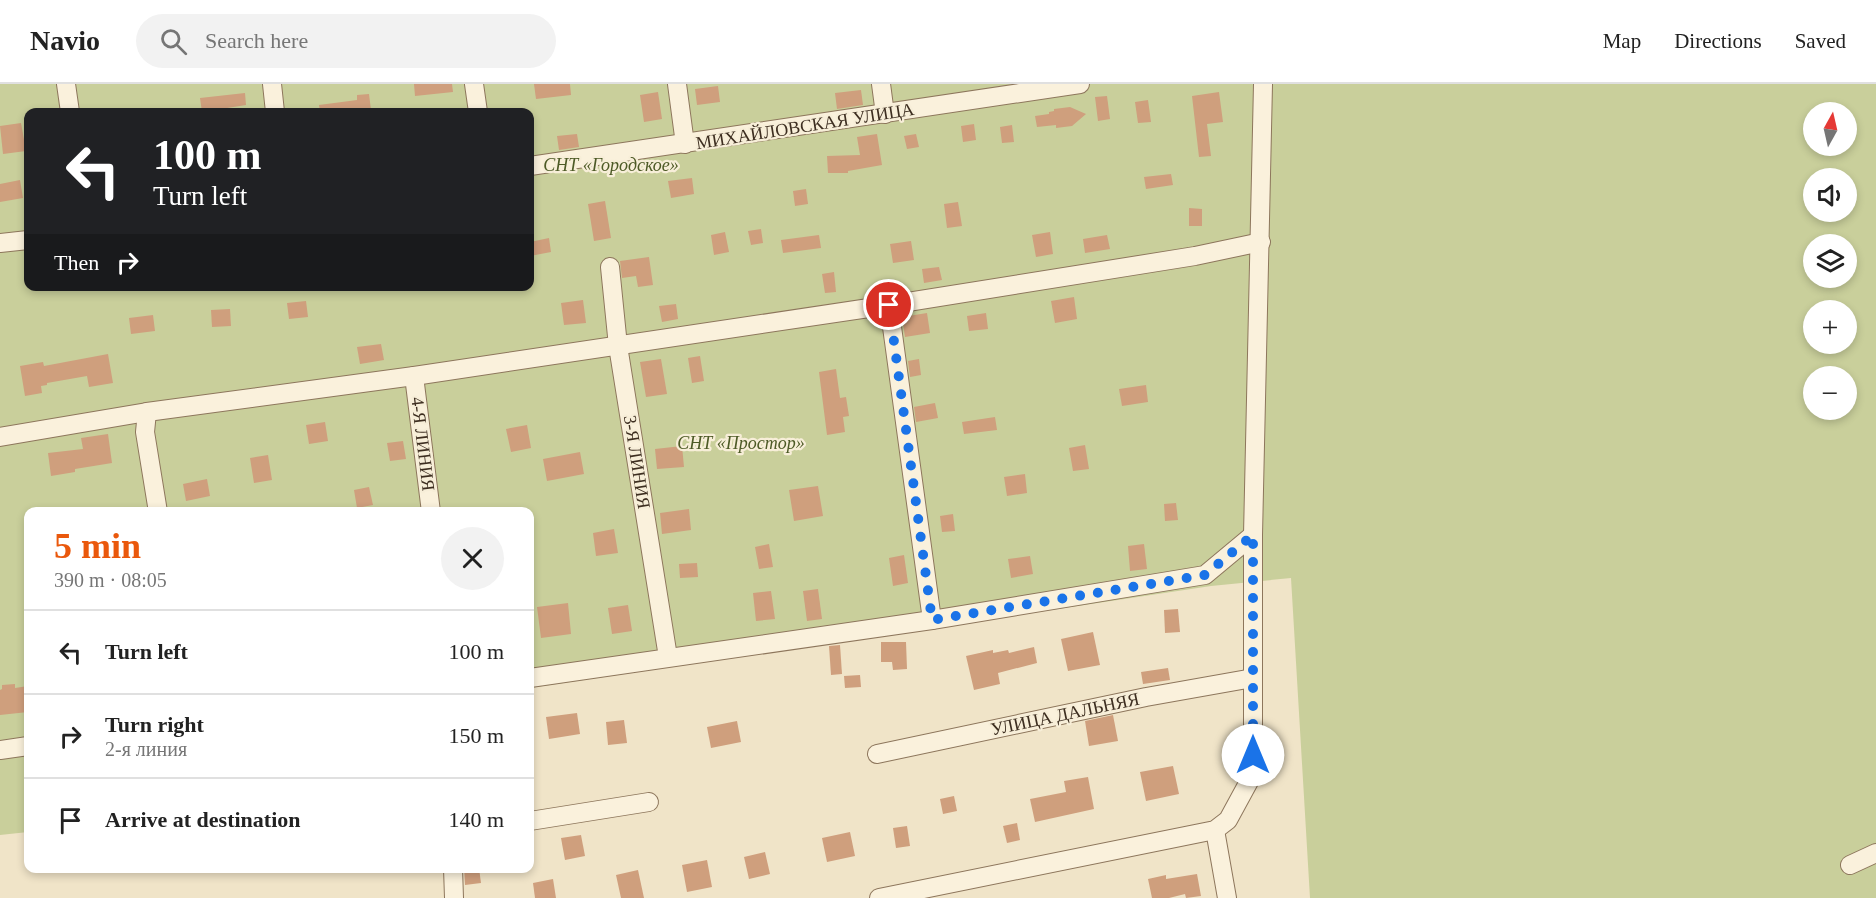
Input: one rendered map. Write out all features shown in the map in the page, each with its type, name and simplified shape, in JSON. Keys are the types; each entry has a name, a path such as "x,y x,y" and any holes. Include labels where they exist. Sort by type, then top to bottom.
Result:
{"street":[{"path":"66,84 69,108"},
{"path":"272,84 275,108"},
{"path":"474,84 477,108"},
{"path":"678,84 686,144"},
{"path":"881,84 885,114"},
{"name":"МИХАЙЛОВСКАЯ УЛИЦА","path":"534,165 1080,84"},
{"path":"879,898 1215,830 1228,820 1253,774 1253,535 1263,84"},
{"path":"0,243 24,240"},
{"path":"0,437 147,412 414,376 889,305 1195,256 1261,242"},
{"name":"3-Я ЛИНИЯ","path":"610,267 618,346 668,657"},
{"path":"889,305 932,620"},
{"name":"4-Я ЛИНИЯ","path":"414,376 430,507"},
{"path":"147,412 145,432 157,507"},
{"path":"534,677 932,620 1205,575 1253,535"},
{"name":"УЛИЦА ДАЛЬНЯЯ","path":"877,754 1146,697 1253,678"},
{"path":"0,750 24,747"},
{"path":"534,820 649,802"},
{"path":"1215,830 1227,898"},
{"path":"1850,865 1876,853"},
{"path":"453,873 454,898"}],"green space":[{"path":"0,84 1876,84 1876,898 1310,898 1291,578 1211,586 534,687 534,507 24,507 24,832 0,835"}],"building":[{"path":"414,84 452,84 453,92 415,96"},
{"path":"534,84 570,84 571,95 536,99"},
{"path":"718,86 720,102 697,105 695,89"},
{"path":"861,90 863,105 837,109 835,93"},
{"path":"658,92 662,119 644,122 640,95"},
{"path":"1219,92 1223,122 1207,124 1211,156 1199,157 1192,96"},
{"path":"245,93 246,105 201,108 200,98"},
{"path":"369,94 371,108 319,108 319,105 357,100 357,95"},
{"path":"1107,96 1110,119 1098,121 1095,97"},
{"path":"1148,100 1151,122 1138,123 1135,102"},
{"path":"1070,107 1086,114 1072,126 1037,127 1035,116 1049,114 1054,109"},
{"path":"21,123 24,151 3,154 0,126"},
{"path":"974,124 976,140 963,142 961,126"},
{"path":"1012,125 1014,142 1002,143 1000,127"},
{"path":"577,134 579,147 559,150 557,136"},
{"path":"877,134 882,165 848,171 848,173 828,173 827,156 860,155 857,137"},
{"path":"916,134 919,147 907,149 904,136"},
{"path":"1171,174 1173,185 1146,189 1144,177"},
{"path":"692,178 694,194 671,198 668,181"},
{"path":"20,180 23,198 0,202 0,184"},
{"path":"806,189 808,204 795,206 793,191"},
{"path":"605,201 611,238 594,241 588,204"},
{"path":"958,202 962,226 947,228 944,204"},
{"path":"1189,208 1202,209 1202,226 1189,226"},
{"path":"761,229 763,243 751,245 748,231"},
{"path":"725,232 729,252 714,255 711,235"},
{"path":"1050,232 1053,254 1036,257 1032,235"},
{"path":"819,235 821,248 783,253 781,240"},
{"path":"1107,235 1110,249 1085,253 1083,239"},
{"path":"549,238 551,252 534,255 534,241"},
{"path":"911,241 914,260 893,263 890,244"},
{"path":"649,257 653,285 638,287 636,276 622,278 620,261"},
{"path":"939,267 942,280 924,283 922,269"},
{"path":"834,272 836,292 825,293 822,274"},
{"path":"1074,297 1077,319 1055,323 1051,301"},
{"path":"583,300 586,323 564,325 561,303"},
{"path":"306,301 308,317 289,319 287,303"},
{"path":"676,304 678,319 662,322 659,306"},
{"path":"230,309 231,326 212,327 211,310"},
{"path":"927,313 930,333 905,337 902,317"},
{"path":"986,313 988,329 969,331 967,316"},
{"path":"153,315 155,331 131,334 129,318"},
{"path":"381,344 384,360 360,364 357,347"},
{"path":"108,354 113,383 89,387 87,376 47,383 41,386 42,393 25,396 20,366 43,362 44,366"},
{"path":"700,356 704,381 692,383 688,358"},
{"path":"661,359 667,394 646,397 640,362"},
{"path":"919,359 921,375 910,377 908,361"},
{"path":"836,369 840,398 846,397 849,416 843,417 845,432 827,435 819,372"},
{"path":"1146,385 1148,402 1122,406 1119,389"},
{"path":"935,403 938,418 916,422 914,407"},
{"path":"995,417 997,430 964,434 962,422"},
{"path":"325,422 328,441 309,444 306,425"},
{"path":"527,425 531,448 511,452 506,429"},
{"path":"108,434 112,463 75,469 75,472 51,476 48,453 83,449 81,438"},
{"path":"403,441 406,459 390,461 387,443"},
{"path":"1085,445 1089,469 1073,471 1069,448"},
{"path":"682,446 684,467 657,469 655,449"},
{"path":"580,452 584,474 547,481 543,459"},
{"path":"268,455 272,480 254,483 250,458"},
{"path":"1025,474 1027,493 1007,496 1004,477"},
{"path":"207,479 210,496 186,501 183,484"},
{"path":"818,486 823,516 794,521 789,490"},
{"path":"369,487 373,505 357,507 354,490"},
{"path":"1176,503 1178,520 1165,521 1164,504"},
{"path":"689,509 691,530 662,534 660,513"},
{"path":"953,514 955,531 942,532 940,516"},
{"path":"614,529 618,553 596,556 593,533"},
{"path":"769,544 773,567 759,569 755,547"},
{"path":"1144,544 1147,569 1130,571 1128,546"},
{"path":"904,555 908,583 893,586 889,558"},
{"path":"1030,556 1033,574 1011,578 1008,559"},
{"path":"697,563 698,577 680,578 679,564"},
{"path":"818,589 822,619 807,621 803,591"},
{"path":"771,591 775,619 756,621 753,593"},
{"path":"568,603 571,634 541,638 537,607"},
{"path":"628,605 632,631 612,634 608,608"},
{"path":"1178,609 1180,632 1165,633 1164,610"},
{"path":"1093,632 1100,665 1068,671 1061,639"},
{"path":"881,642 906,642 907,669 893,670 892,662 881,662"},
{"path":"840,645 842,674 831,675 829,646"},
{"path":"1034,647 1037,663 998,673 1000,684 974,690 966,656 993,650 993,653 1008,650 1009,653"},
{"path":"1168,668 1170,680 1143,684 1141,672"},
{"path":"860,675 861,687 845,688 844,676"},
{"path":"15,684 15,688 24,687 24,712 0,715 2,685"},
{"path":"577,713 580,734 549,739 546,717"},
{"path":"1113,715 1118,741 1089,746 1085,721"},
{"path":"624,720 627,743 608,745 606,722"},
{"path":"737,721 741,742 711,748 707,727"},
{"path":"1173,766 1179,794 1146,801 1140,772"},
{"path":"1088,777 1094,809 1035,822 1030,799 1066,792 1064,781"},
{"path":"954,796 957,811 943,814 940,799"},
{"path":"1017,823 1020,840 1007,843 1003,826"},
{"path":"907,826 910,846 896,848 893,828"},
{"path":"850,832 855,856 827,862 822,838"},
{"path":"581,835 585,856 565,860 561,838"},
{"path":"765,852 770,874 749,879 744,857"},
{"path":"707,860 712,887 687,892 682,865"},
{"path":"638,870 644,898 621,898 616,875"},
{"path":"464,873 480,873 481,883 465,885"},
{"path":"1197,874 1201,896 1186,898 1185,894 1169,898 1152,898 1148,879 1166,875 1166,879"},
{"path":"553,879 556,898 535,898 533,883"}],"route":[{"path":"889,305 932,620 1205,575 1253,535 1253,755"}],"park label":[{"name":"СНТ «Городское»","path":"611,165"},
{"name":"СНТ «Простор»","path":"741,443"}]}
